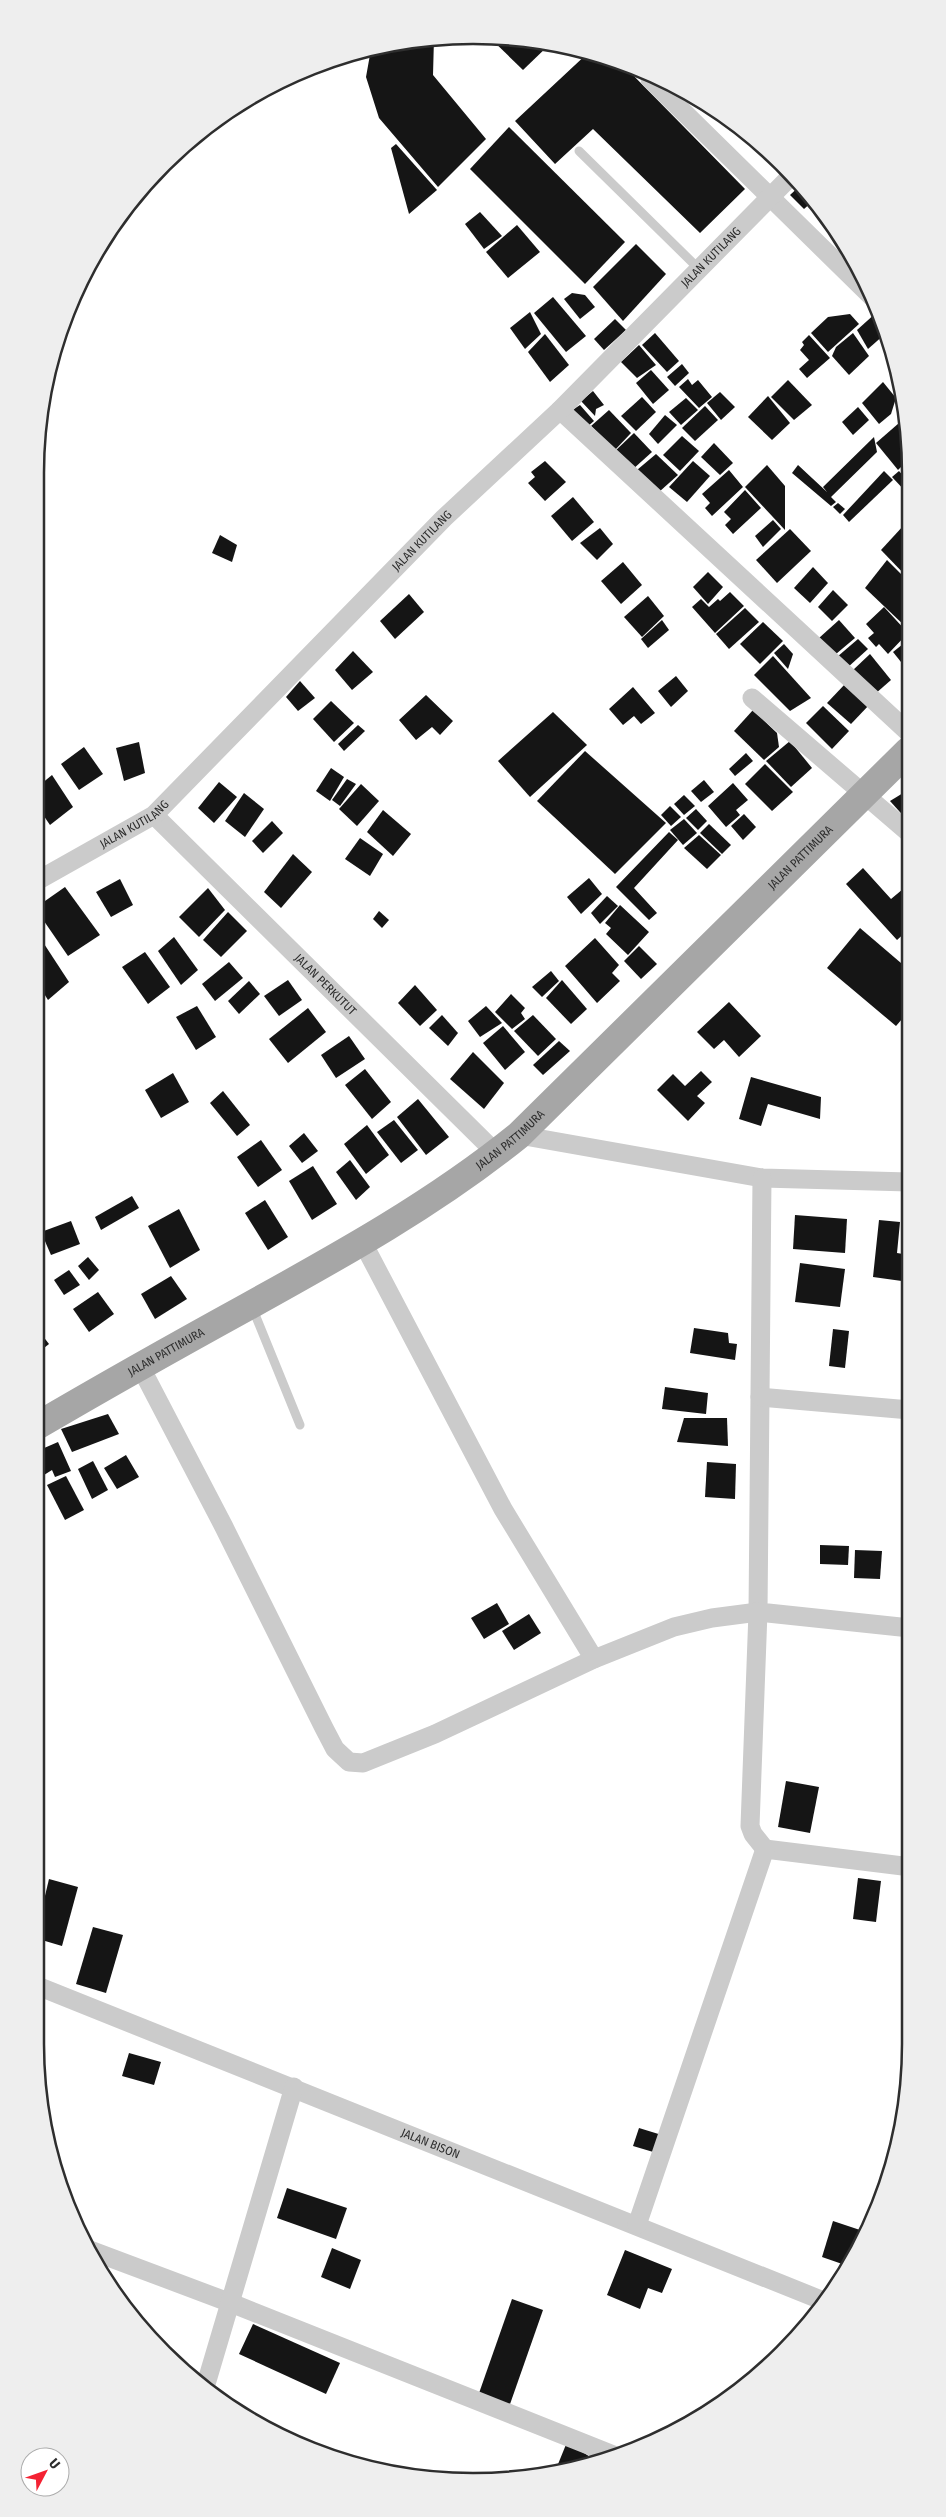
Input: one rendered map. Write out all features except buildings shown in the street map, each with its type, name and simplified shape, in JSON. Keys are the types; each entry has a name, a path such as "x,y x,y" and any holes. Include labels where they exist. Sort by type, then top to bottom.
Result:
{"main road":[{"name":"JALAN PATTIMURA","path":"44,1422 140,1366 363,1243 459,1182 497,1154 519,1135 902,757"}],"street":[{"path":"656,85 858,284"},
{"name":"JALAN KUTILANG","path":"44,877 154,815 444,518 560,410 787,180"},
{"path":"560,410 902,726"},
{"path":"752,698 902,827"},
{"name":"JALAN PERKUTUT","path":"154,815 497,1154"},
{"path":"519,1135 762,1178 902,1182"},
{"path":"762,1178 758,1612 750,1826 753,1834 765,1849 902,1867"},
{"path":"363,1243 503,1509 594,1659"},
{"path":"140,1366 224,1527 324,1728 336,1749 349,1762 364,1763 435,1734 594,1659 674,1627 712,1618 758,1612 902,1627"},
{"path":"760,1397 902,1409"},
{"path":"637,2225 765,1849"},
{"name":"JALAN BISON","path":"44,1989 294,2087 818,2299"},
{"path":"207,2381 294,2087"},
{"path":"98,2253 231,2303 606,2452"}],"lane":[{"path":"579,151 699,269"},
{"path":"251,1305 300,1425"}]}
